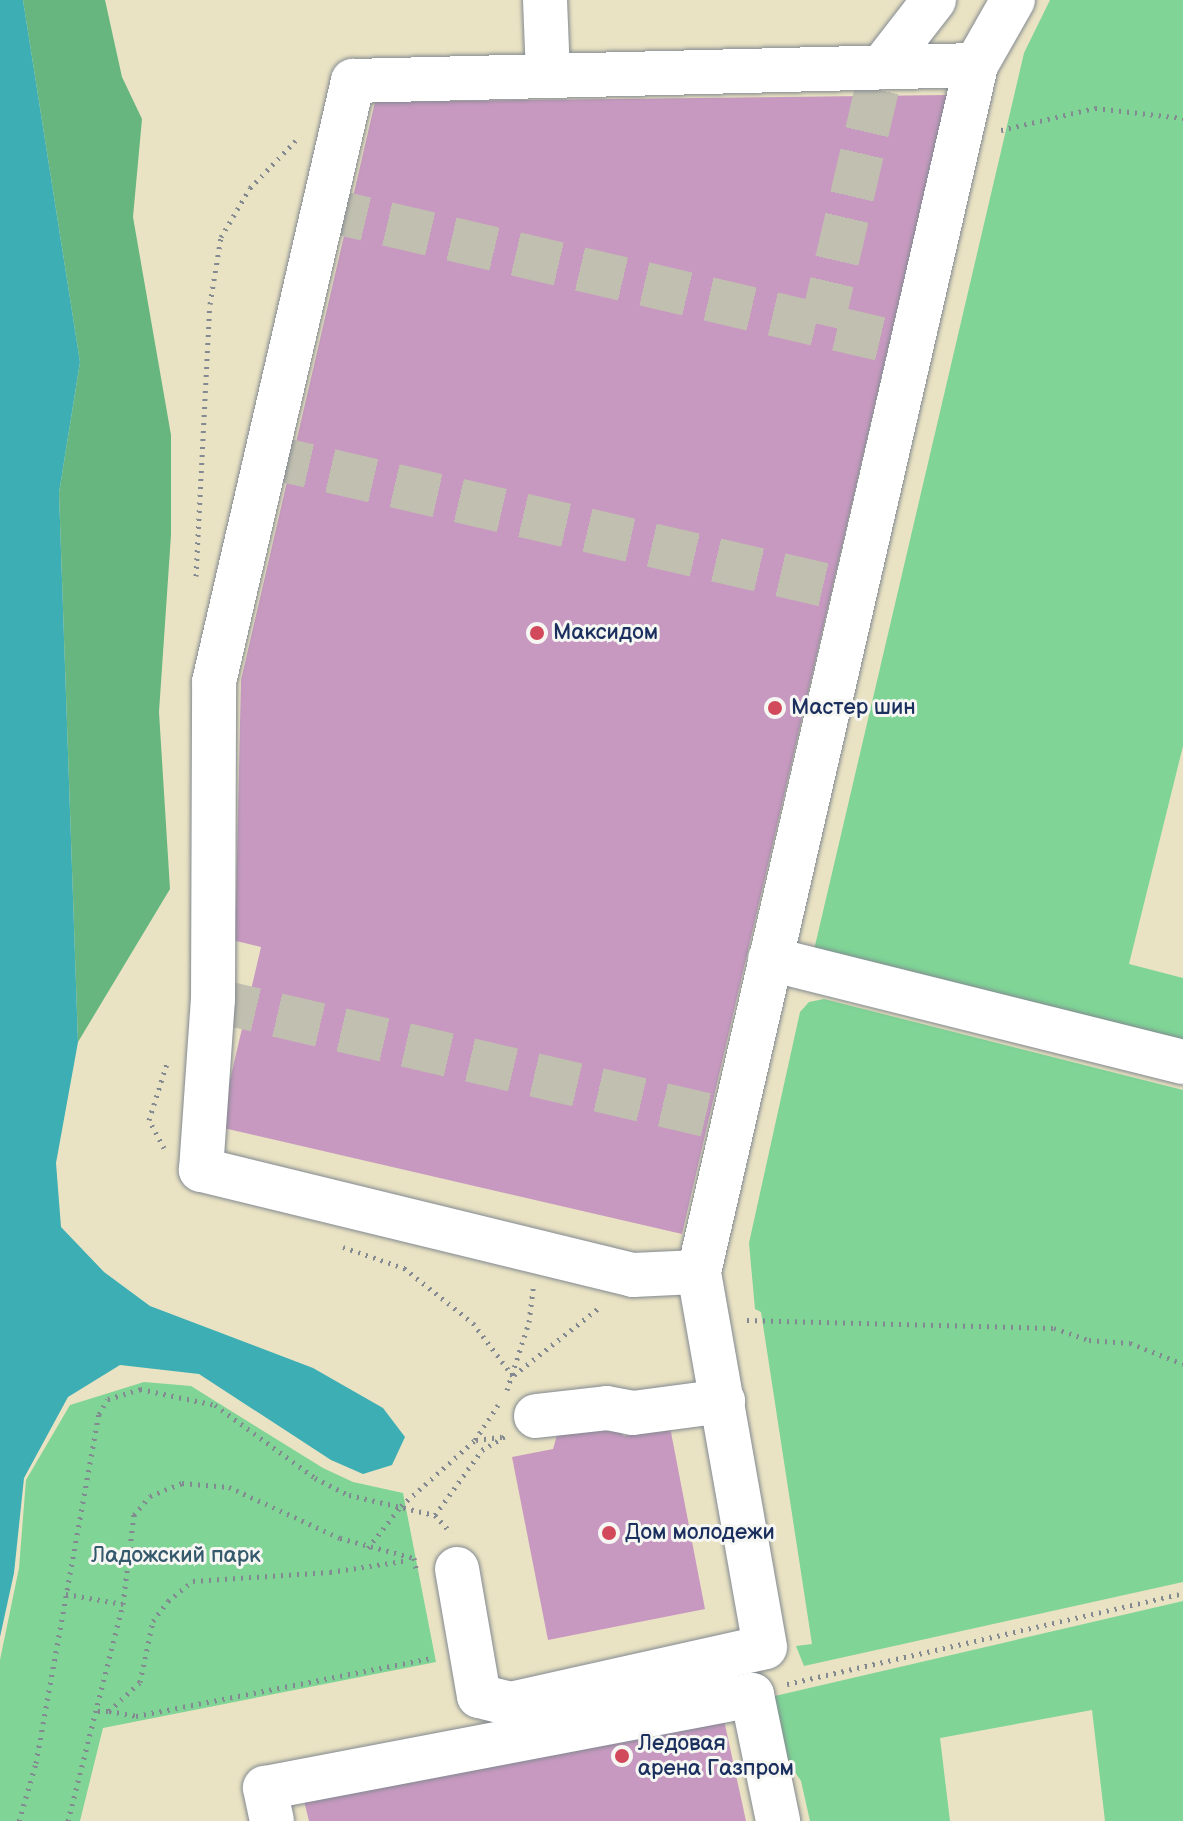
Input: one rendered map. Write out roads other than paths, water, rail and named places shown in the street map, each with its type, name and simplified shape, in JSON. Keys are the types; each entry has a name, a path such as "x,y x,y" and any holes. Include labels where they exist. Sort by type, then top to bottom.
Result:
{"lane":[{"path":"545,0 548,76"},
{"path":"882,67 934,0"},
{"path":"438,1575 479,1696 511,1704 780,1648 723,1401 699,1272 976,65 1013,0"},
{"path":"699,1272 633,1275 201,1170 213,1000 214,682 353,81 976,65"},
{"path":"770,959 1183,1062"},
{"path":"520,1426 607,1408 633,1413 723,1401"},
{"path":"272,1821 265,1788 752,1695 778,1821"}],"water":[{"path":"0,0 23,0 80,362 59,493 78,1042 56,1163 61,1227 104,1272 150,1306 313,1368 383,1408 405,1437 392,1465 363,1474 331,1460 199,1374 120,1365 68,1397 24,1478 14,1573 0,1637"}],"tunnel":[{"path":"822,325 882,67"},
{"path":"323,209 911,346"},
{"path":"266,456 855,592"},
{"path":"213,1000 732,1121"}],"place":[{"name":"Максидом","path":"537,633"},
{"name":"Мастер шин","path":"775,708"},
{"name":"Дом молодежи","path":"609,1533"},
{"name":"Ледовая арена Газпром","path":"622,1756"}],"park label":[{"name":"Ладожский парк","path":"176,1556"}]}
